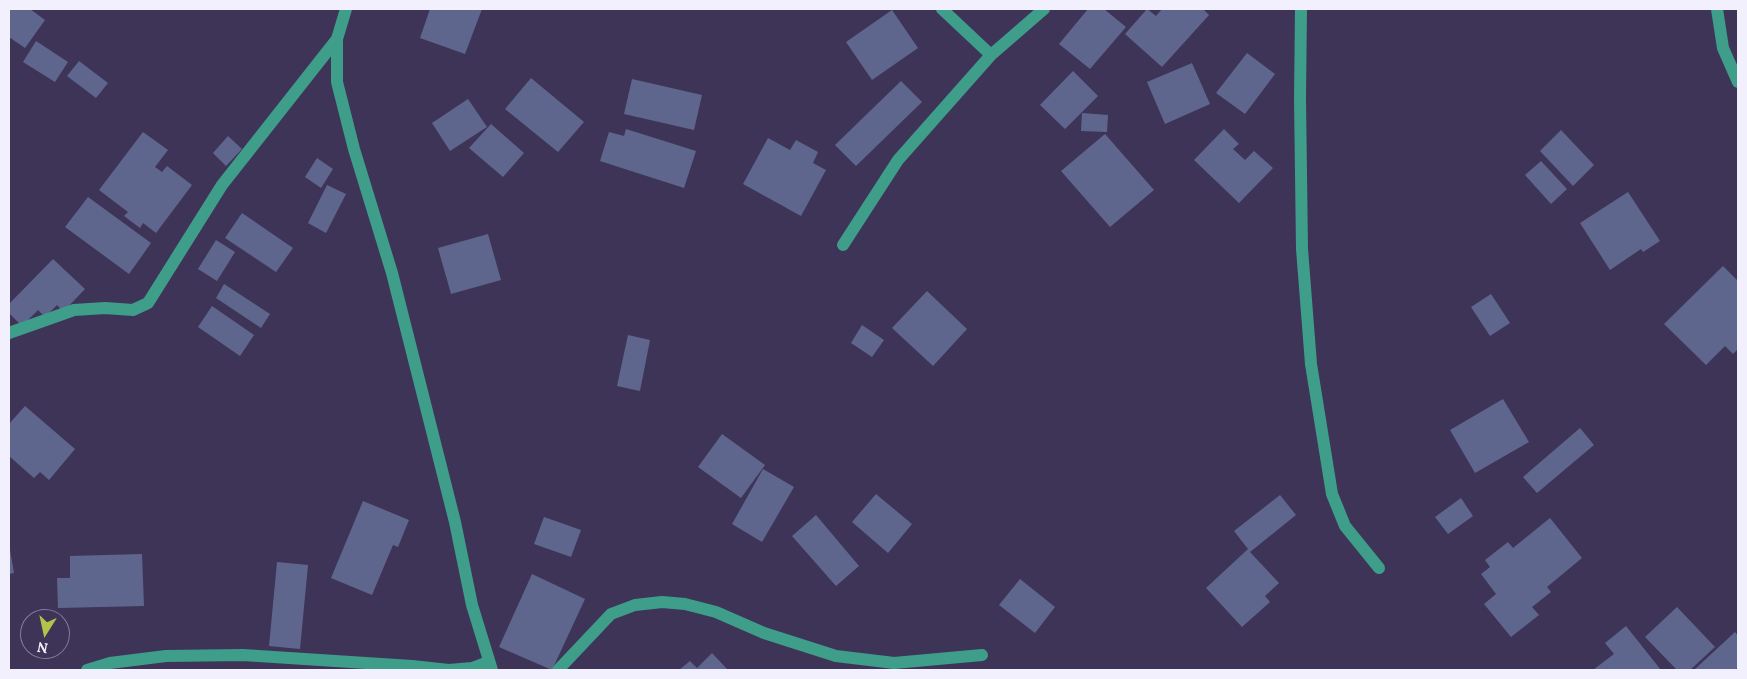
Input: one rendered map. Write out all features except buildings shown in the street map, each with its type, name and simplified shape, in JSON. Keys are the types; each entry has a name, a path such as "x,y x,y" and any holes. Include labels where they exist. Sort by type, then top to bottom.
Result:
{"street":[{"path":"88,670 110,663 166,656 243,655 449,670 490,666 472,605 455,522 392,273 354,149 337,82 337,39 346,9"},
{"path":"942,9 991,55"},
{"path":"843,245 898,160 991,55 1044,9"},
{"path":"1301,9 1302,249 1311,364 1332,494 1345,526 1379,568"},
{"path":"1717,9 1723,48 1738,82"},
{"path":"9,333 74,310 105,308 133,310 148,303 222,186 337,39"},
{"path":"558,670 611,614 635,604 662,602 685,604 716,612 764,633 836,656 894,663 982,655"}]}
